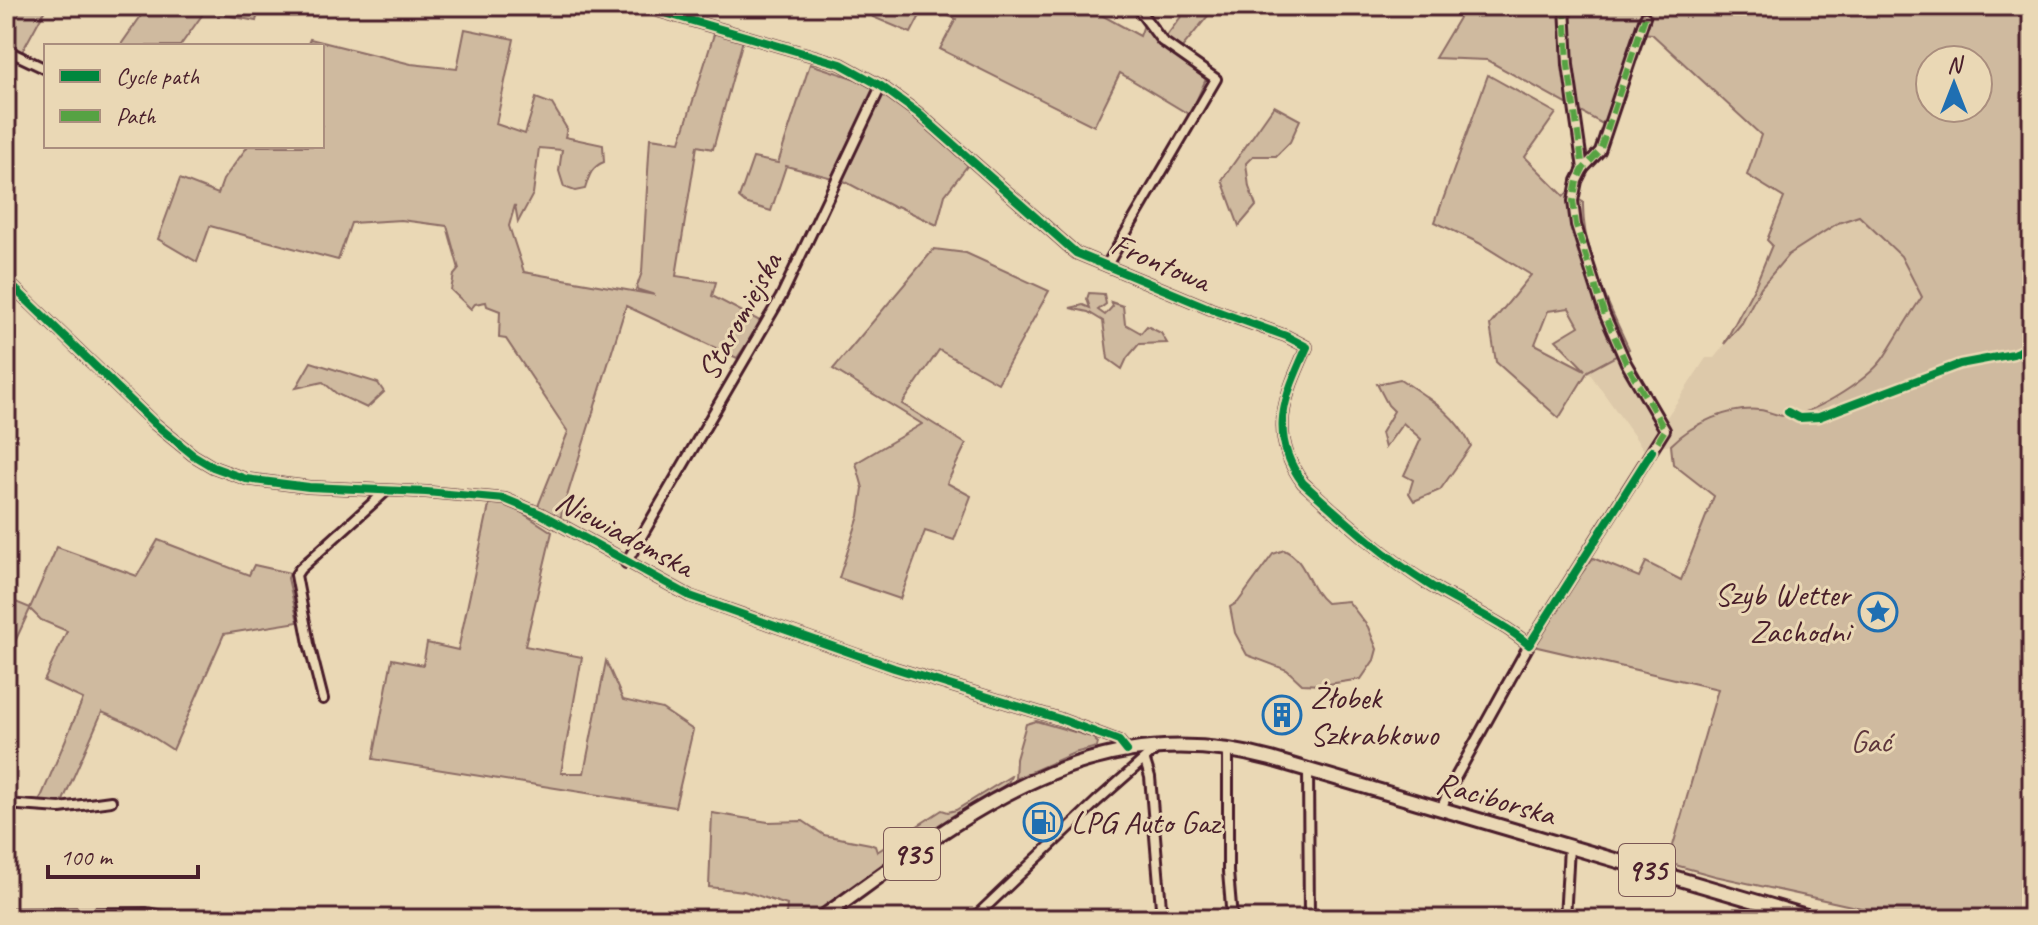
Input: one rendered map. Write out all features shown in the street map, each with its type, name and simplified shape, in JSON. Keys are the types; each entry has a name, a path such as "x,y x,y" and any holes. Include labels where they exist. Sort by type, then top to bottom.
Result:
{"main road":[{"name":"Raciborska","path":"820,919 961,820 1053,771 1127,751 1186,746 1228,749 1443,804 1569,847 1816,919"},
{"path":"6,916 147,915 169,919"}],"street":[{"name":"Frontowa","path":"641,6 841,64 881,86 918,113 1076,253 1307,347 1286,396 1282,429 1287,456 1303,483 1389,558 1465,607 1516,634 1529,645"},
{"path":"1107,265 1216,79 1162,41 1136,6"},
{"path":"1565,6 1568,65 1583,169"},
{"path":"1443,804 1529,645 1665,430 1626,363 1592,282 1574,214 1577,181 1583,169 1600,151 1645,17"},
{"path":"6,50 44,68"},
{"name":"Staromiejska","path":"626,563 781,297 881,86"},
{"name":"Niewiadomska","path":"6,280 155,424 213,467 246,479 309,487 505,499 541,514 690,596 894,668 1073,724 1119,741 1127,751"},
{"path":"323,699 296,575 338,532 386,491"},
{"path":"973,919 1157,747"},
{"path":"1228,749 1228,872 1232,919"},
{"path":"1145,761 1150,777 1162,919"},
{"path":"1308,770 1309,919"},
{"path":"6,804 60,808 111,801"},
{"path":"1565,919 1569,847"}],"shaded area":[{"path":"1859,215 1901,256 1922,297 1886,356 1866,377 1811,410 1787,417 1762,410 1724,413 1680,436 1671,445 1644,450 1588,371 1618,354 1661,426 1706,358 1714,358 1742,323 1761,287 1788,255 1838,223"}],"green space":[{"path":"17,6 47,6 22,52 6,45 6,28"},
{"path":"148,6 260,6 256,21 205,11 181,44 121,44"},
{"path":"879,6 925,6 911,33 873,17"},
{"path":"926,6 1085,6 1140,36 1144,25 1206,79 1190,115 1120,73 1094,126 940,49 956,19"},
{"path":"1189,6 1216,6 1181,49 1165,38"},
{"name":"Gać","path":"1466,6 2032,6 2032,919 1895,919 1865,909 1668,863 1718,689 1529,645 1593,558 1639,577 1646,562 1681,580 1714,496 1673,464 1671,445 1680,437 1701,423 1724,414 1748,410 1786,416 1814,408 1843,392 1879,363 1922,297 1901,256 1859,216 1838,223 1788,255 1761,287 1742,323 1724,344 1755,286 1772,245 1767,240 1784,198 1747,175 1761,135 1652,34 1640,33 1610,128 1487,60 1435,58"},
{"path":"465,29 514,39 496,124 525,134 536,98 552,104 567,129 565,137 603,145 604,162 593,169 585,189 575,191 564,187 559,171 562,150 539,148 533,194 518,222 515,205 509,226 524,272 655,295 636,289 642,272 650,138 680,142 715,31 743,40 713,149 697,146 676,276 716,282 712,296 762,322 737,358 626,306 560,519 538,506 568,432 506,339 499,338 500,311 487,306 486,302 475,304 471,309 451,290 454,275 459,269 447,226 401,220 351,223 338,260 210,226 197,262 158,239 180,179 218,194 223,180 247,148 324,148 324,44 308,44 310,39 411,64 457,69"},
{"path":"810,64 856,79 899,103 968,165 945,195 937,225 897,206 895,208 844,181 786,166 771,211 739,198 753,158 778,163"},
{"path":"1488,75 1556,113 1525,157 1564,196 1567,193 1583,202 1592,259 1629,349 1588,371 1559,418 1496,362 1490,325 1531,275 1479,243 1435,222","holes":["1569,308 1579,326 1556,340 1585,370 1535,344 1548,311"]},
{"path":"1274,106 1300,120 1290,142 1276,156 1253,156 1246,163 1249,187 1256,206 1239,226 1222,180"},
{"path":"934,249 966,253 1049,291 998,383 939,350 902,404 966,444 947,483 971,496 954,540 925,531 900,599 839,578 859,516 863,488 856,463 922,424 833,369"},
{"path":"1089,293 1104,294 1106,304 1098,310 1105,315 1113,306 1111,302 1123,306 1125,324 1141,333 1147,326 1161,333 1167,343 1139,344 1122,369 1108,359 1103,321 1088,312 1070,308 1083,305 1090,308"},
{"path":"311,362 378,383 384,392 367,408 337,394 323,382 296,388"},
{"path":"1400,379 1449,416 1471,446 1440,490 1414,501 1409,493 1413,480 1404,475 1421,439 1403,423 1385,448 1381,433 1394,411 1377,384"},
{"path":"490,501 510,505 552,532 525,646 582,657 561,773 584,773 606,661 623,700 662,709 693,730 675,807 373,759 392,659 423,665 427,643 458,650"},
{"path":"158,540 249,575 254,565 290,573 288,578 298,622 224,634 173,750 139,728 102,712 62,803 39,802 83,699 44,681 67,631 41,620 30,609 6,661 6,598 30,608 57,547 137,576"},
{"path":"1284,550 1303,567 1319,597 1326,603 1348,601 1368,627 1377,649 1374,660 1361,679 1322,685 1302,684 1287,670 1247,655 1235,633 1230,607 1238,602 1273,554"},
{"path":"1036,721 1092,737 1098,743 1097,747 1074,753 1015,779 1016,759 1026,724"},
{"path":"1011,776 1008,783 812,919 780,919 786,913 787,905 744,891 709,887 712,813 768,822 803,821 824,835 870,844 875,846 877,852 942,810 956,810"}],"marked path":[{"path":"1565,6 1568,65 1583,169"},
{"path":"1645,17 1600,151 1583,169 1573,201 1576,225 1604,313 1626,363 1665,430 1648,457"}],"cycle path":[{"path":"641,6 841,64 881,86 918,113 1076,253 1307,347 1292,382 1283,415 1285,448 1303,483 1411,573 1506,628 1529,645 1652,451"},
{"path":"6,280 155,424 213,467 246,479 309,487 505,499 541,514 690,596 894,668 1060,719 1119,741 1127,751"},
{"path":"1788,412 1799,418 1819,417 1960,364 2013,354 2032,346"}],"place":[{"name":"Szyb Wetter Zachodni","path":"1878,612"},
{"name":"Żłobek Szkrabkowo","path":"1282,715"},
{"name":"LPG Auto Gaz","path":"1043,822"}]}
